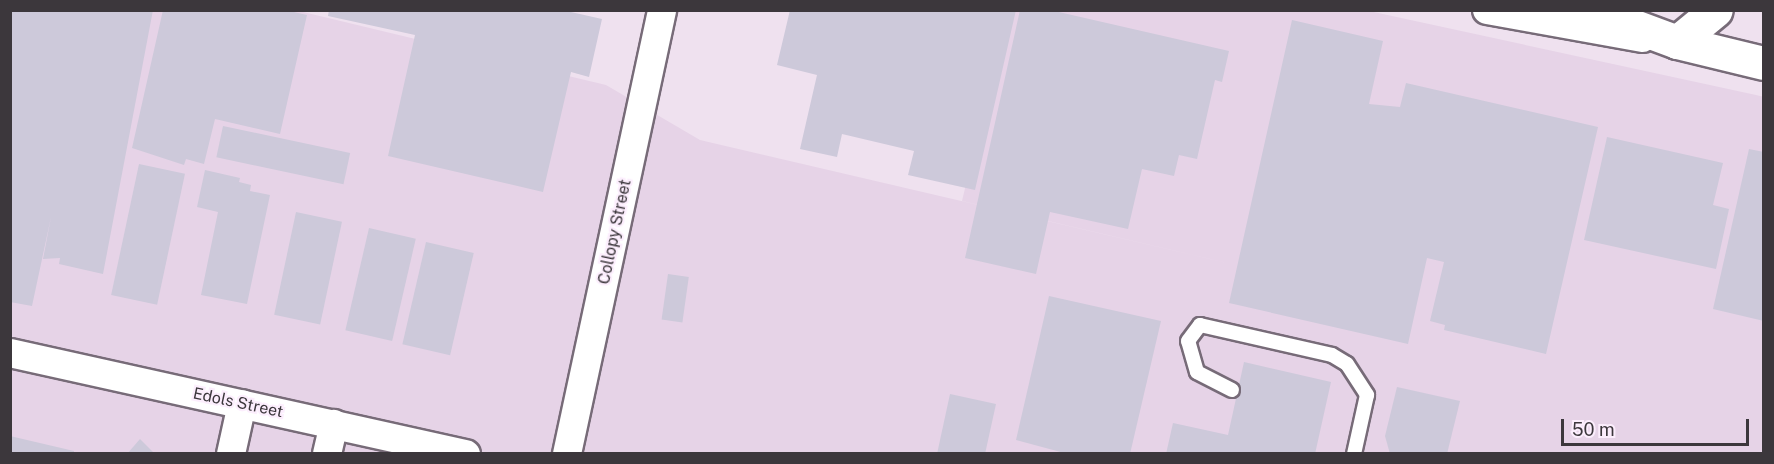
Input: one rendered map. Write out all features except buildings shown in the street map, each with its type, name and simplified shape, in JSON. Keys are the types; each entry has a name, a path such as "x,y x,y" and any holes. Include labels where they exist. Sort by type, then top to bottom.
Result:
{"main road":[{"path":"1591,10 1677,42 1764,63"},
{"path":"1677,42 1716,10"}],"street":[{"name":"Collopy Street","path":"567,453 662,10"},
{"path":"1487,10 1677,42"},
{"name":"Edols Street","path":"10,353 466,453"},
{"path":"231,453 242,404"},
{"path":"327,453 334,424"}],"lane":[{"path":"1232,390 1197,372 1188,341 1200,325 1332,355 1347,364 1367,394 1354,453"}],"shaded area":[{"path":"10,11 299,11 606,85 700,140 1433,311 962,201 1007,11 1369,11 1764,97 1763,453 11,453"}]}
